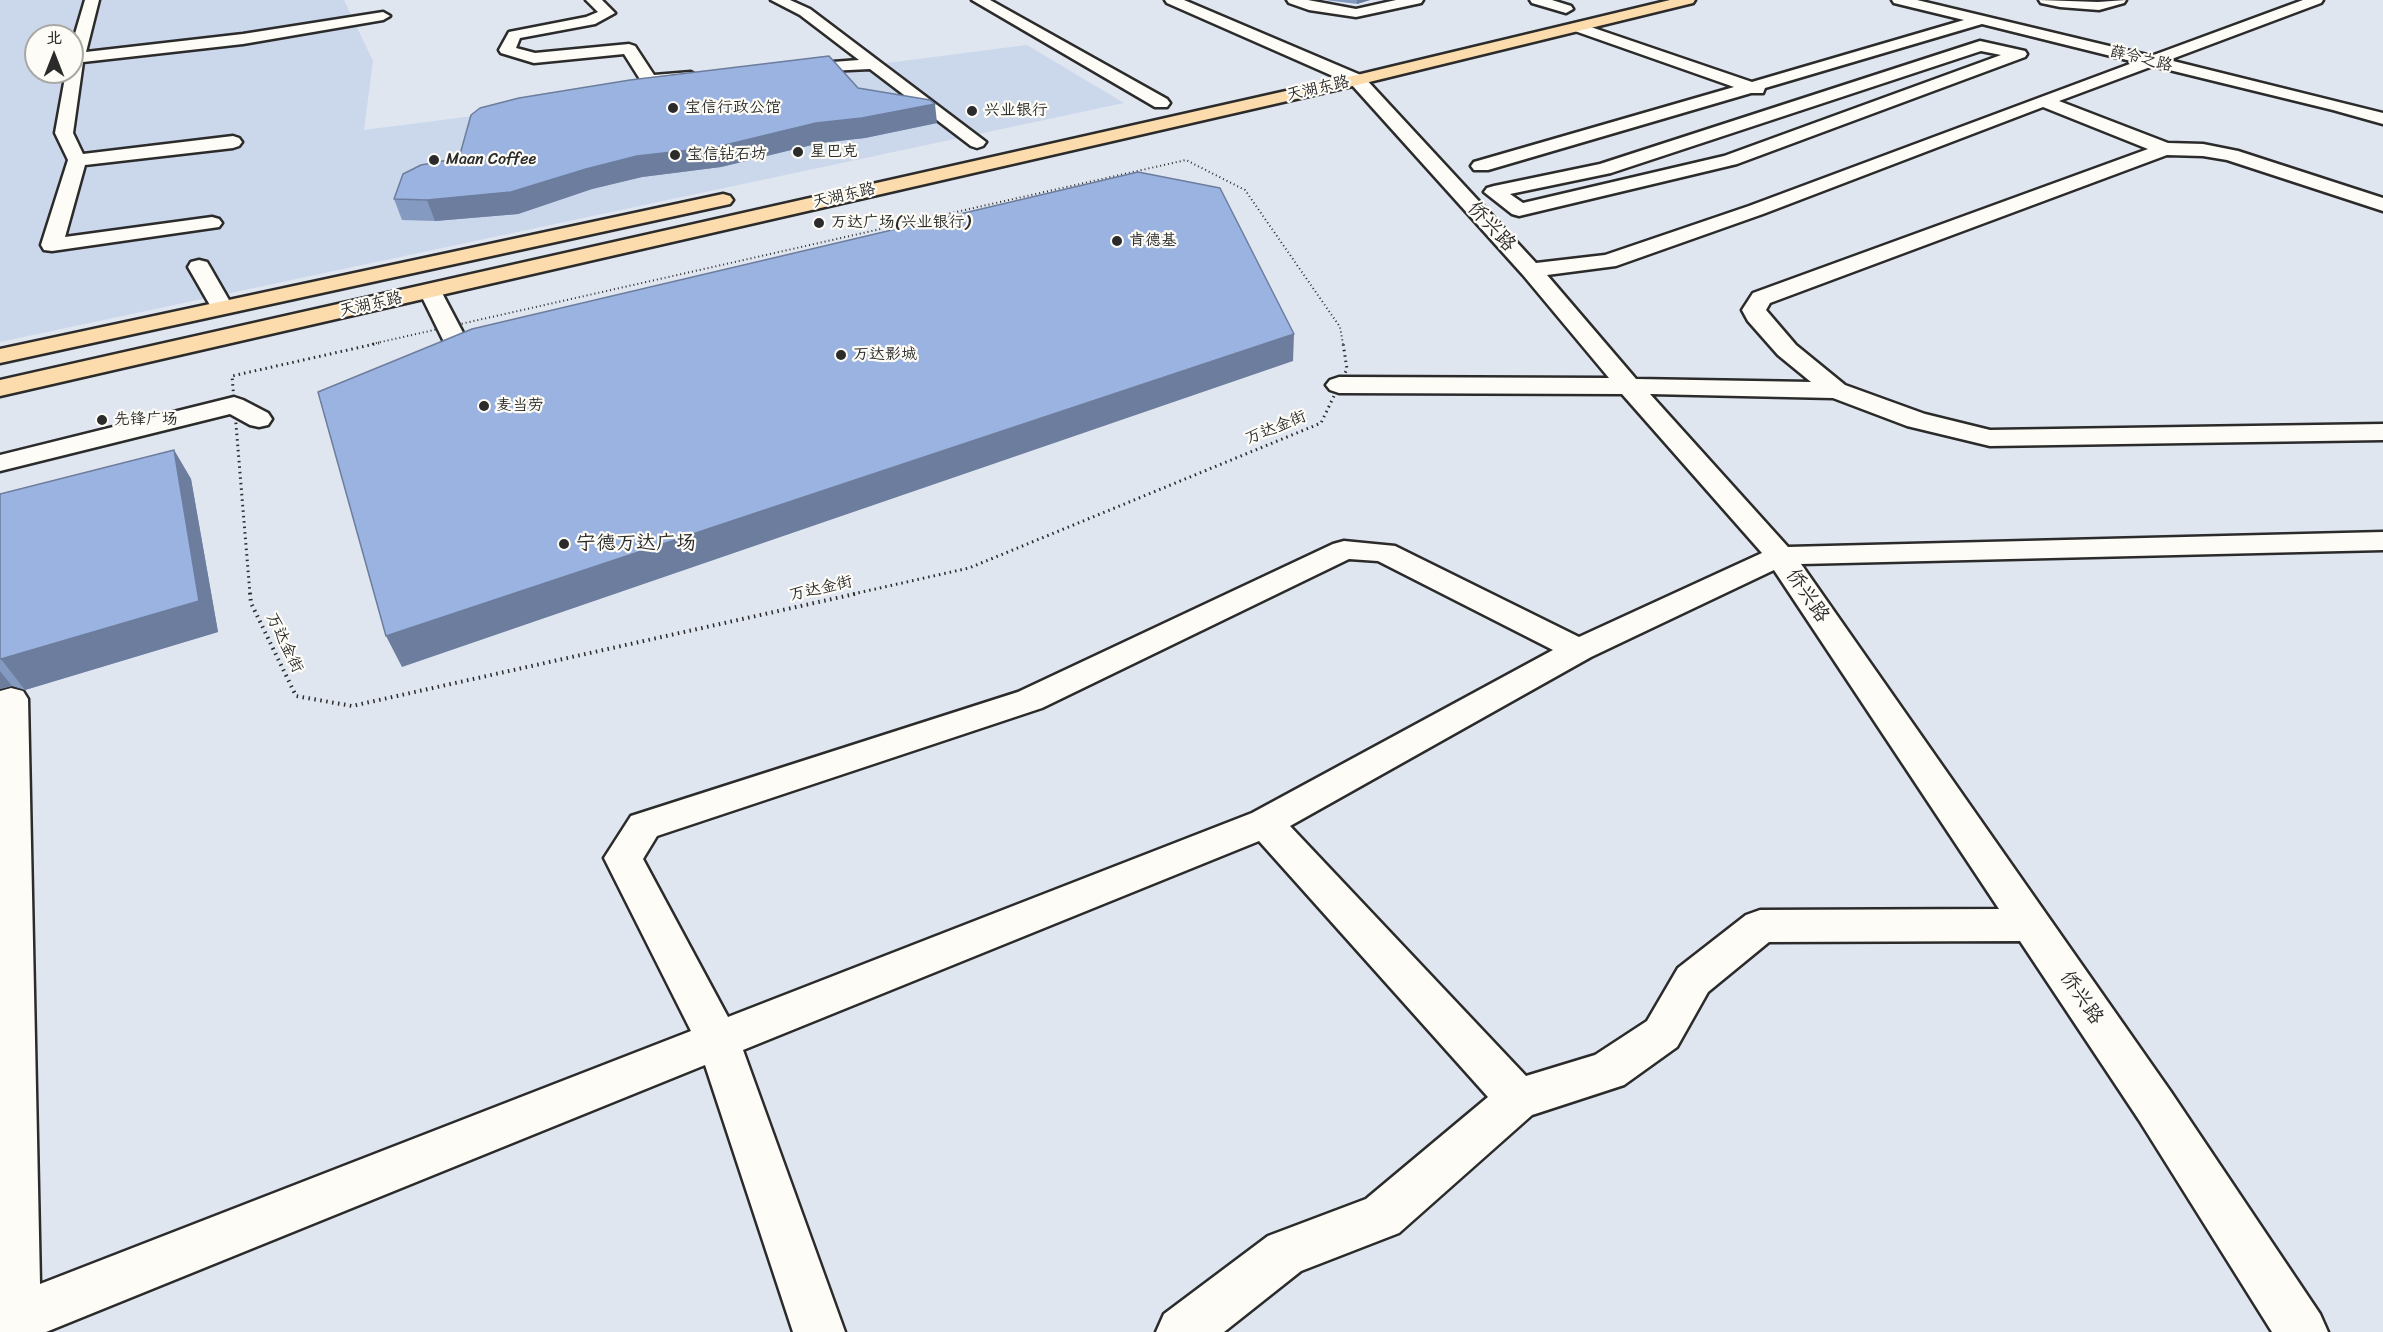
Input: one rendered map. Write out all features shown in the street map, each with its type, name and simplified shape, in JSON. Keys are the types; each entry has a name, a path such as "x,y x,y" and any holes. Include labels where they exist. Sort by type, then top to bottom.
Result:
{"main road":[{"name":"天湖东路","path":"0,388 768,212 1357,69 1577,27 1688,0"},
{"path":"1534,8 1575,7"},
{"name":"天湖东路","path":"1288,74 1323,66 1357,69"},
{"path":"1138,108 1184,98"},
{"path":"954,147 1000,137"},
{"name":"天湖东路","path":"0,356 740,196"}],"street":[{"path":"84,29 92,0"},
{"path":"593,0 608,13 590,21 514,35 507,50 534,58 629,49 650,80 708,76"},
{"path":"778,0 805,12 977,142"},
{"path":"979,0 1161,103"},
{"path":"1172,0 1323,66"},
{"path":"1294,0 1314,7 1356,13 1416,0"},
{"name":"薛令之路","path":"1899,0 2338,106 2383,119"},
{"path":"2046,0 2099,6 2119,0"},
{"path":"1531,270 1608,261 1756,210 2316,0"},
{"path":"1956,14 1989,3"},
{"path":"84,57 243,39 383,16"},
{"path":"1481,166 1981,20"},
{"path":"1577,27 1846,118"},
{"path":"1980,46 2019,54 1846,118 1730,160 1519,210 1494,192 1604,169 1980,46"},
{"path":"778,71 872,64"},
{"name":"侨兴路","path":"1357,69 1629,386 1780,556 2155,1106 2302,1332"},
{"path":"72,84 64,133 77,160 52,245 212,223"},
{"path":"2042,101 2165,149 2203,150 2231,155 2383,205"},
{"path":"1620,126 1674,146"},
{"path":"77,160 232,142"},
{"path":"2165,149 1761,298 1754,309 1760,321 1800,362 1836,390 1916,420 1990,438 2383,432"},
{"path":"199,267 222,308"},
{"path":"430,291 453,337"},
{"path":"1339,385 1629,386 1836,390"},
{"path":"0,462 234,405 259,419"},
{"path":"0,703 12,699 9,1325 1265,823 1579,650 1780,556 2383,541"},
{"path":"819,1332 718,1040 623,858 644,826 1030,700 1344,550 1384,552 1579,650"},
{"path":"1265,823 1518,1099"},
{"path":"1182,1332 1285,1253 1382,1217 1518,1099 1608,1071 1662,1034 1693,980 1760,926 2031,925"}],"path":[{"name":"万达金街","path":"1186,160 1245,189 1340,327 1347,369 1339,385 1321,423 969,568 352,706 296,696 251,603 232,376 453,337 1186,160"}],"shaded area":[{"path":"0,0 344,0 373,61 364,130 1027,45 1124,103 0,342"}],"building":[{"path":"829,56 858,88 930,100 935,104 862,118 816,123 717,147 637,156 511,192 427,200 394,199 403,174 421,165 459,158 471,115 480,108 519,98 630,80"},
{"name":"宁德万达广场","path":"1138,172 1220,188 1294,334 386,636 318,392 472,329"},
{"path":"174,450 199,601 1,659 0,494"}],"place":[{"name":"宝信行政公馆","path":"673,108"},
{"name":"兴业银行","path":"972,111"},
{"name":"星巴克","path":"798,152"},
{"name":"宝信钻石坊","path":"675,155"},
{"name":"Maan Coffee","path":"434,160"},
{"name":"万达广场(兴业银行)","path":"819,223"},
{"name":"肯德基","path":"1117,241"},
{"name":"万达影城","path":"841,355"},
{"name":"麦当劳","path":"484,406"},
{"name":"先锋广场","path":"102,420"},
{"name":"宁德万达广场","path":"564,544"}]}
